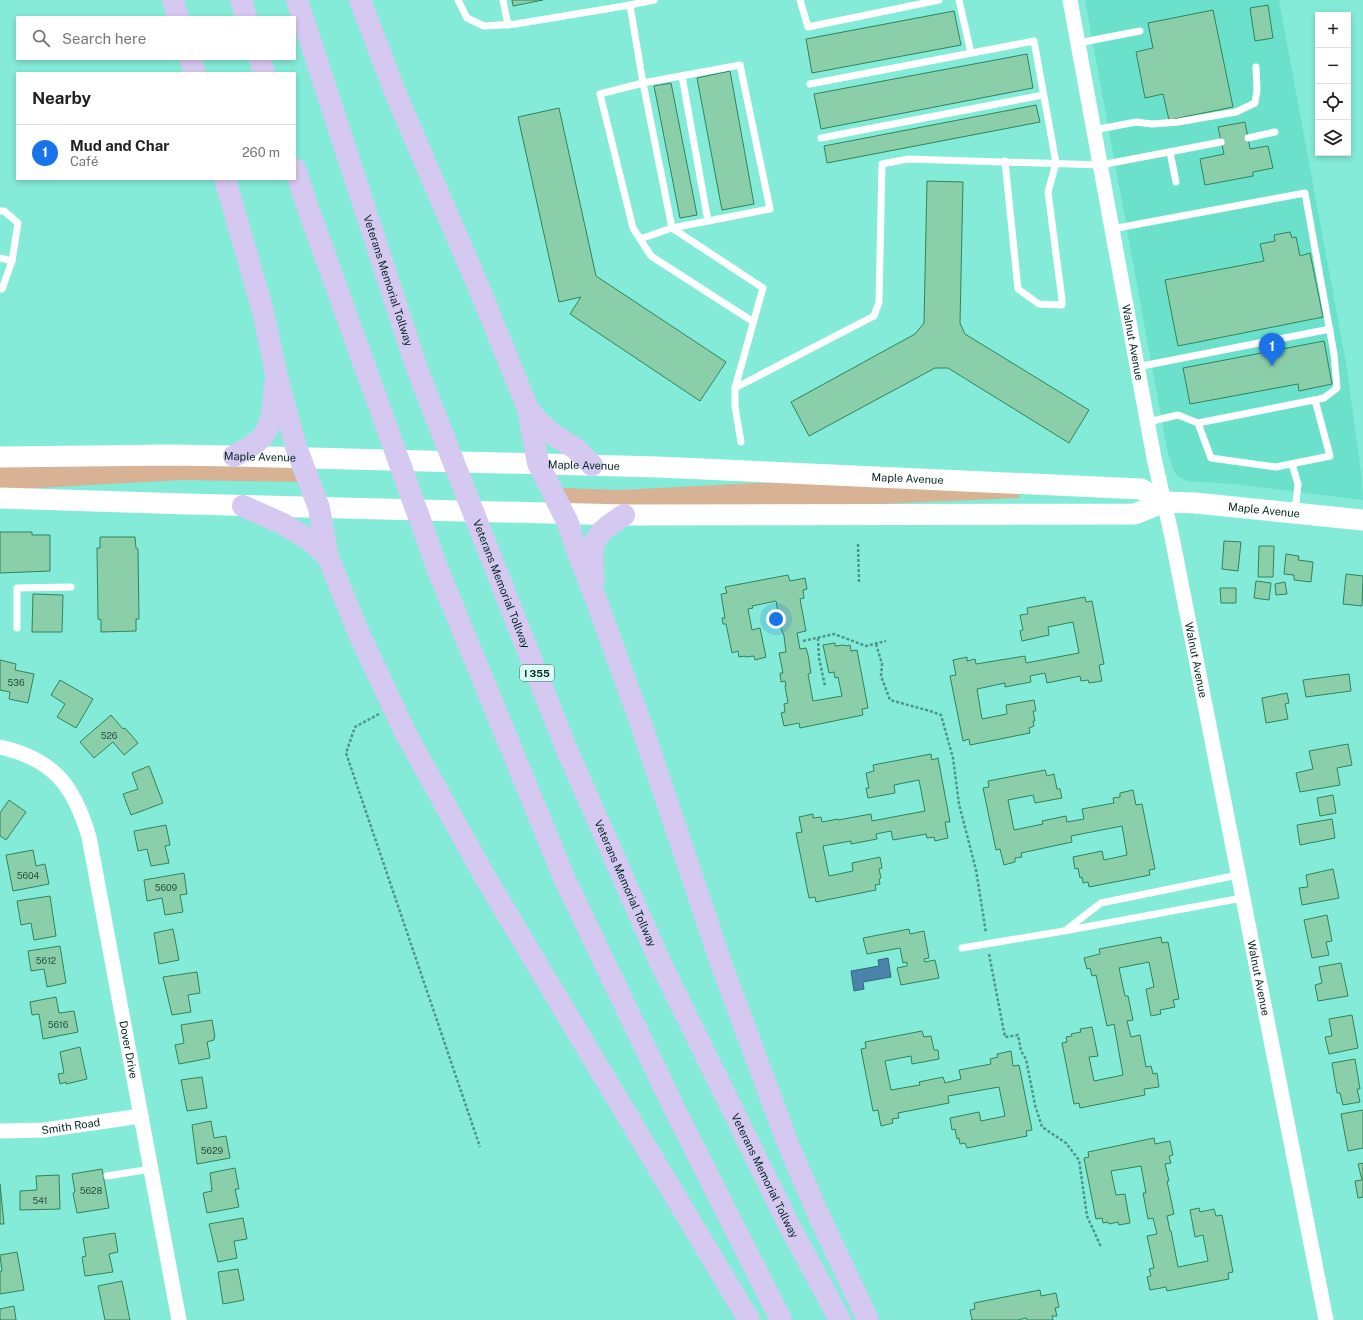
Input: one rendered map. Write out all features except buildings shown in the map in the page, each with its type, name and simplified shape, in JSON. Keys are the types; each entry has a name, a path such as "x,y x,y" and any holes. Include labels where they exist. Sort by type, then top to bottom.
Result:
{"highway":[{"path":"173,0 178,16"},
{"path":"241,0 246,16"},
{"name":"Veterans Memorial Tollway","path":"297,0 417,369 566,748 661,964 790,1227 840,1320"},
{"path":"360,0 397,98 479,288 528,409 538,463 562,514 568,523 640,721 722,966 788,1144 819,1216 868,1320"},
{"path":"190,60 195,72"},
{"path":"260,60 264,72"},
{"path":"296,171 309,212 438,570 566,880 674,1108 781,1320"},
{"path":"226,180 263,311 276,374 296,447 319,508 328,557 359,634 406,734 486,877 749,1320"},
{"path":"234,456 259,440 267,431 271,418 276,374"},
{"path":"528,409 550,432 575,448 592,465"},
{"path":"243,506 283,524 310,540 328,557"},
{"path":"597,602 592,555 595,541 600,532 624,515"}],"main road":[{"name":"Maple Avenue","path":"0,457 162,455 592,465 1141,489 1164,502"},
{"name":"Maple Avenue","path":"0,498 351,509 624,515 1135,514 1164,502 1195,503 1363,520"}],"street":[{"name":"Walnut Avenue","path":"1070,0 1156,466 1172,536 1326,1320"},
{"name":"Dover Drive","path":"0,748 16,752 41,762 53,770 65,783 73,795 79,807 89,837 179,1320"},
{"name":"Smith Road","path":"0,1131 50,1129 141,1116"}],"lane":[{"path":"458,0 467,18 484,26 508,25 654,0"},
{"path":"503,0 508,25"},
{"path":"800,0 808,27 939,0"},
{"path":"959,0 971,53"},
{"path":"630,5 672,228 763,288 752,321 735,388 735,406 741,442"},
{"path":"1078,42 1140,30"},
{"path":"810,84 1034,41 1056,163 1048,192 1062,305 1039,304 1018,288 1005,161"},
{"path":"640,239 672,228 770,209 740,65 644,83 600,94 633,228 650,256 752,321"},
{"path":"1094,130 1136,122 1152,124 1178,122 1236,112 1254,103 1257,90 1256,66"},
{"path":"682,76 708,221"},
{"path":"821,138 1043,95"},
{"path":"1248,138 1275,132"},
{"path":"735,388 874,316 879,302 882,164 908,158 1101,164 1221,142"},
{"path":"1170,152 1176,182"},
{"path":"1112,229 1305,193 1330,329 1337,388 1324,398 1198,423 1178,415 1148,422"},
{"path":"0,210 18,223 12,261 2,289 0,289"},
{"path":"0,258 12,261"},
{"path":"1138,367 1330,329"},
{"path":"1198,423 1211,458 1276,467 1292,464 1330,456 1315,400"},
{"path":"1292,464 1298,484 1295,513"},
{"path":"17,628 17,588 71,587"},
{"path":"1064,931 1101,903 1238,875"},
{"path":"962,948 1242,898"},
{"path":"107,1176 151,1169"}],"path":[{"path":"858,544 859,583"},
{"path":"803,641 834,634 866,646 886,641"},
{"path":"818,638 819,658 825,686"},
{"path":"876,644 882,664 881,676 890,700 941,715 953,758 959,804 976,870 1005,1038 1018,1035 1021,1051 1026,1059 1035,1105 1042,1127 1066,1144 1078,1160 1087,1216 1101,1247"},
{"path":"393,705 355,727 346,753 480,1147"}],"shaded area":[{"path":"1085,0 1279,0 1346,363 1361,472 1363,500 1234,484 1187,481 1179,477 1174,471 1168,454"},
{"path":"155,464 291,467 298,482 180,480 0,489 0,466"},
{"path":"776,482 1019,492 1019,498 857,505 566,505 562,488 621,490"}],"water":[{"path":"888,958 891,977 863,982 864,989 854,991 851,971 879,966 878,960"}],"place":[{"name":"Mud and Char","path":"1272,366"}]}
